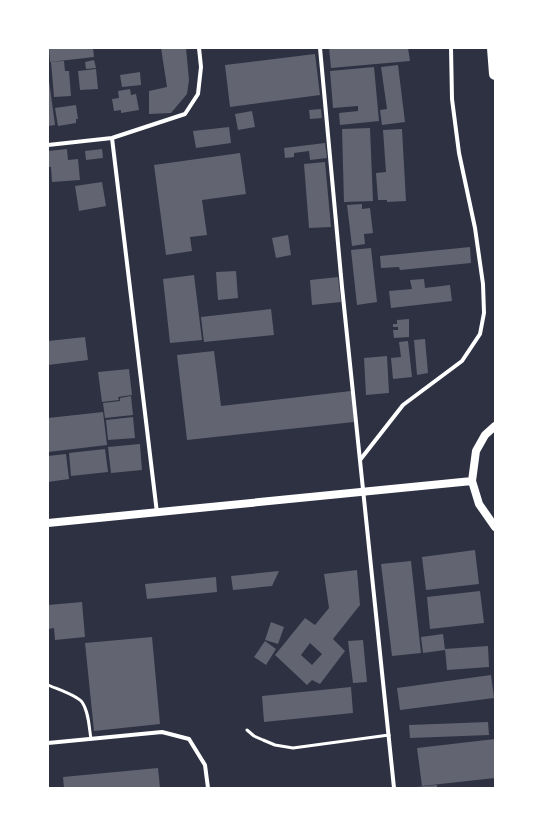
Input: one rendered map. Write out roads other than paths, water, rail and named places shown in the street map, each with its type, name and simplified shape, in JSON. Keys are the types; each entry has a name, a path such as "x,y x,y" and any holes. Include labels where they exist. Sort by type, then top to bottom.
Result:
{"highway":[{"path":"492,48 495,74"}],"main road":[{"path":"495,426 485,434 476,451 472,481 479,504 495,527"},
{"path":"48,523 472,481"}],"street":[{"path":"48,145 112,138 185,114 198,94 201,67 199,48"},
{"path":"320,48 363,492 394,788"},
{"path":"360,460 403,405 462,361 480,334 484,313 483,284 474,228 459,153 452,99 451,48"},
{"path":"112,138 158,513"},
{"path":"48,743 162,732 189,739 205,765 208,788"}],"lane":[{"path":"48,685 74,696 82,702 86,712 91,739"},
{"path":"247,730 254,736 275,745 293,748 389,735"}]}
